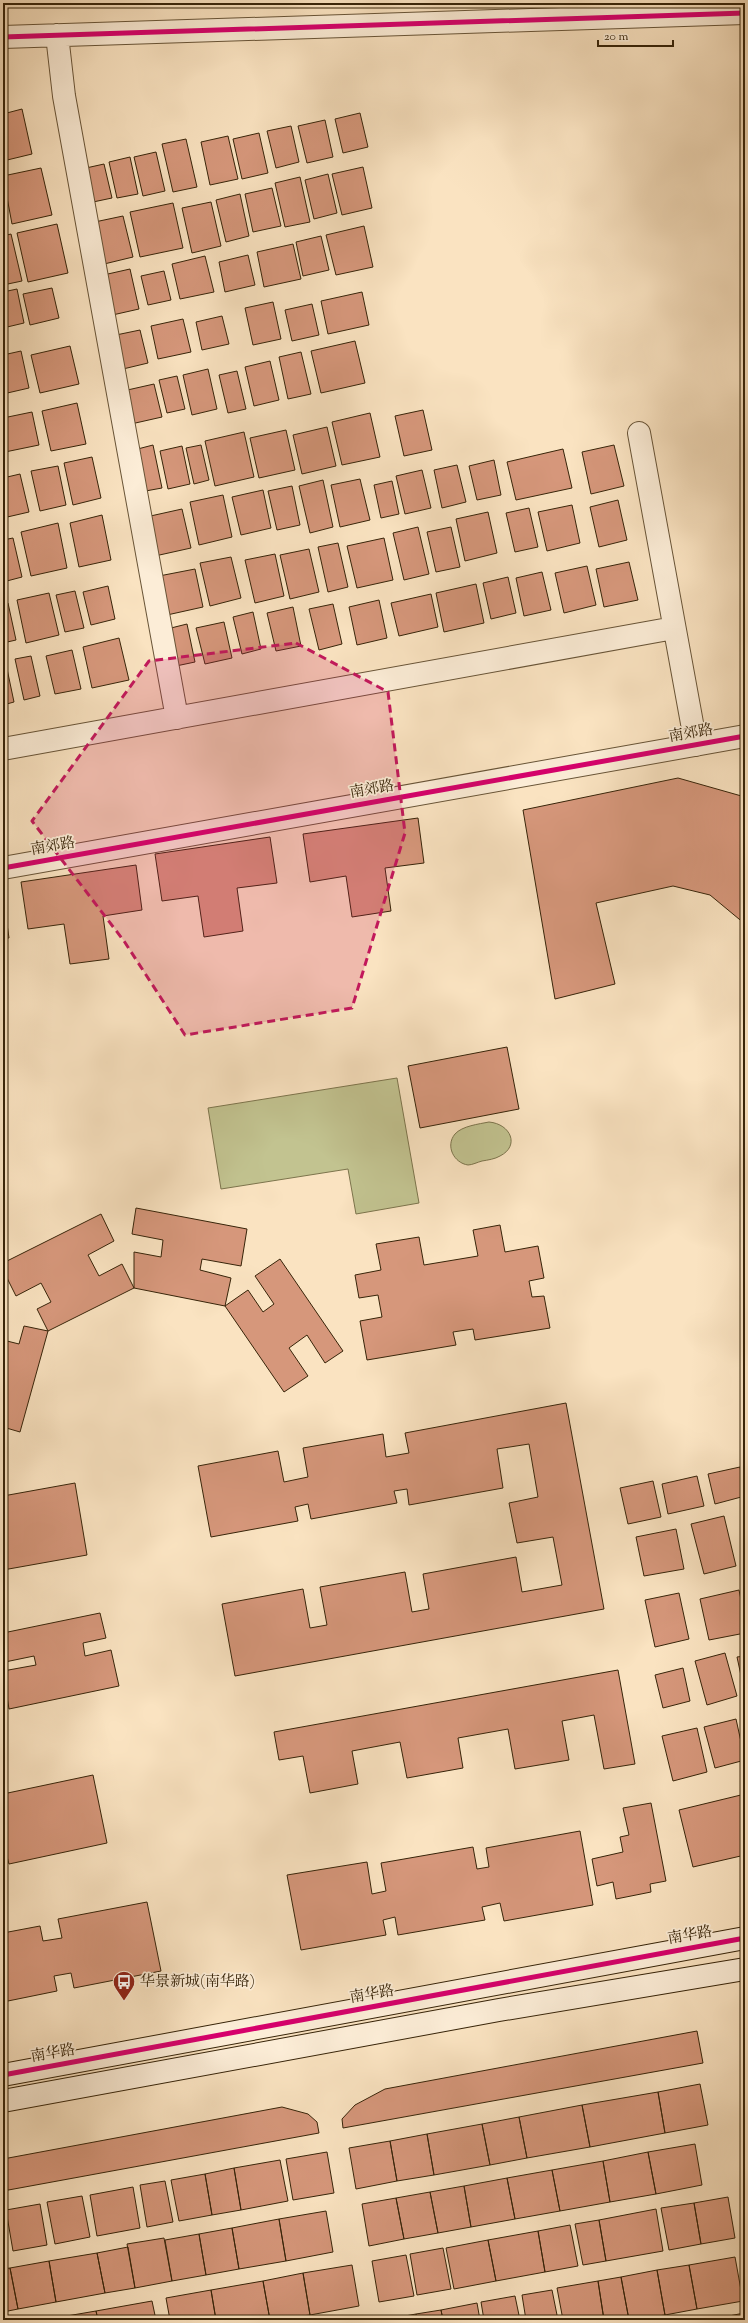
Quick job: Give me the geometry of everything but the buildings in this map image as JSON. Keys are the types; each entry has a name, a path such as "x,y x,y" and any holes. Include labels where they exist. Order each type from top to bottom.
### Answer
{"street":[{"path":"3,37 745,12"},
{"path":"57,36 64,96 177,718"},
{"path":"639,433 696,745"},
{"path":"3,749 674,628"},
{"name":"南郊路","path":"3,868 745,736"},
{"name":"南华路","path":"3,2075 745,1938"},
{"path":"3,2101 499,2010 745,1969"}],"highlighted area":[{"path":"296,643 388,692 405,833 352,1008 185,1035 124,941 32,821 149,661"}],"green space":[{"path":"397,1078 419,1203 356,1214 348,1169 221,1189 208,1108"},
{"path":"489,1122 503,1127 507,1131 511,1141 510,1147 506,1152 496,1158 470,1165 463,1164 452,1153 451,1144 455,1134 466,1127"}],"cycle path":[{"path":"3,37 745,13"},
{"path":"3,868 745,736"},
{"path":"3,2075 745,1938"}],"place":[{"name":"华景新城(南华路)","path":"124,2002"}]}
